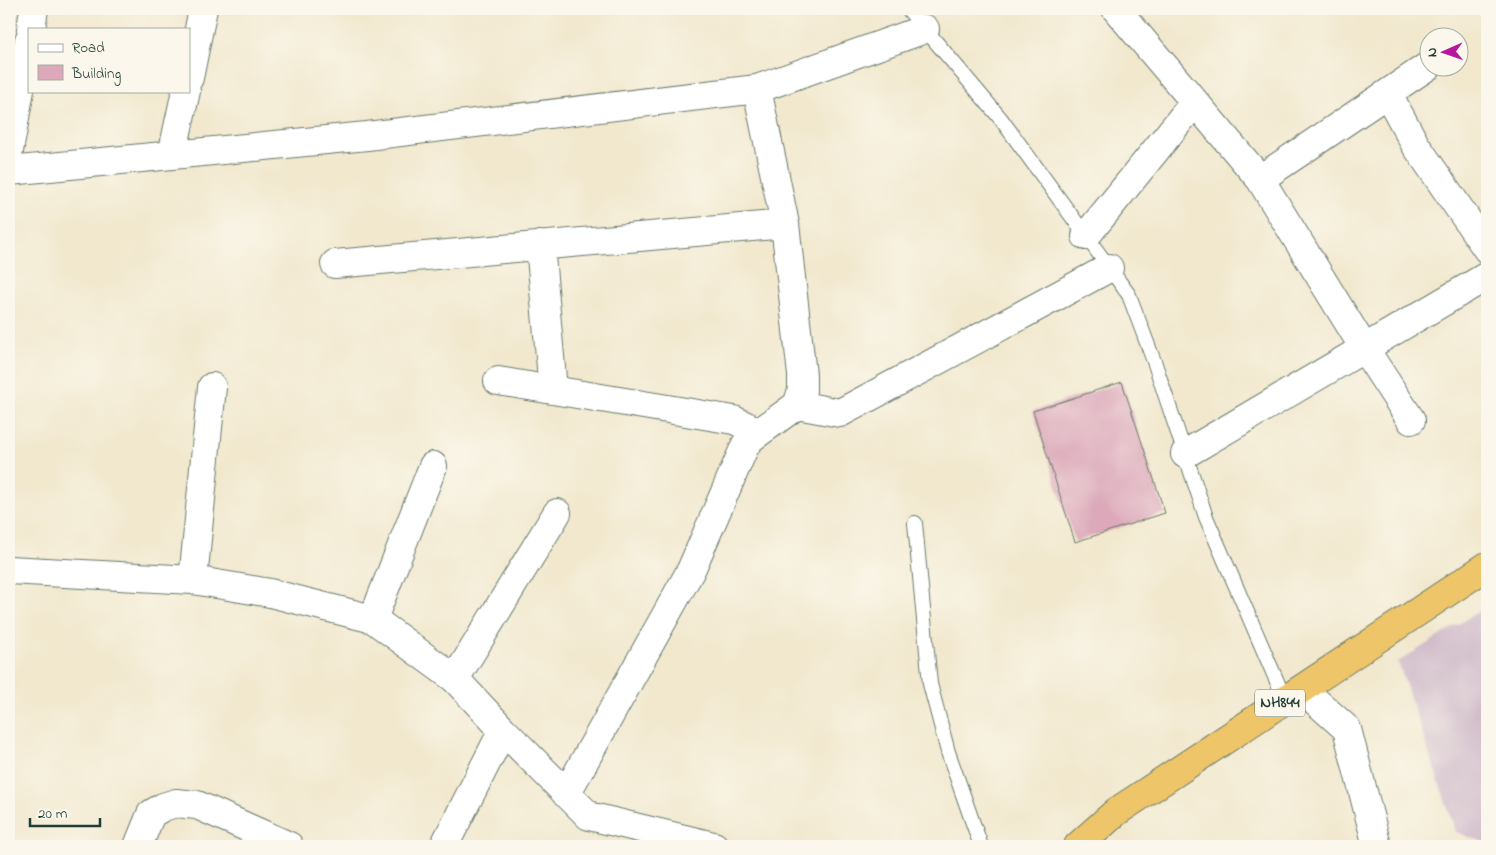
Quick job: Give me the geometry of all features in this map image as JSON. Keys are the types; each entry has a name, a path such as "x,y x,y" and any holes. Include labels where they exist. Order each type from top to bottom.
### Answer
{"highway":[{"name":"NH844","path":"1078,846 1116,812 1487,566"}],"street":[{"path":"31,28 34,9"},
{"path":"190,73 203,9"},
{"path":"1116,9 1260,179 1364,348 1411,420"},
{"path":"9,171 367,136 757,89 916,19"},
{"path":"9,151 28,46"},
{"path":"1260,179 1418,73"},
{"path":"566,794 691,570 745,446 759,432 797,405 802,391 802,375 785,224 757,89"},
{"path":"172,155 186,92"},
{"path":"1388,94 1415,144 1487,249"},
{"path":"1086,236 1194,103"},
{"path":"334,264 785,224"},
{"path":"540,245 553,390"},
{"path":"797,405 840,413 1109,268"},
{"path":"1185,454 1487,276"},
{"path":"498,381 734,420 759,432"},
{"path":"193,580 212,387"},
{"path":"373,619 433,466"},
{"path":"455,678 557,513"},
{"path":"9,570 193,580 270,592 373,619 455,678 503,730 589,816 714,846"},
{"path":"1293,695 1347,729 1377,846"},
{"path":"444,846 503,730"},
{"path":"138,846 151,814 163,807 176,803 196,805 289,846"}],"lane":[{"path":"916,19 1001,119 1128,295 1156,364 1206,517 1293,695"},
{"path":"915,523 930,684 948,752 981,846"}],"shaded area":[{"path":"1487,606 1487,843 1456,832 1398,662"}],"building":[{"path":"1122,382 1165,513 1075,542 1033,411"}]}
